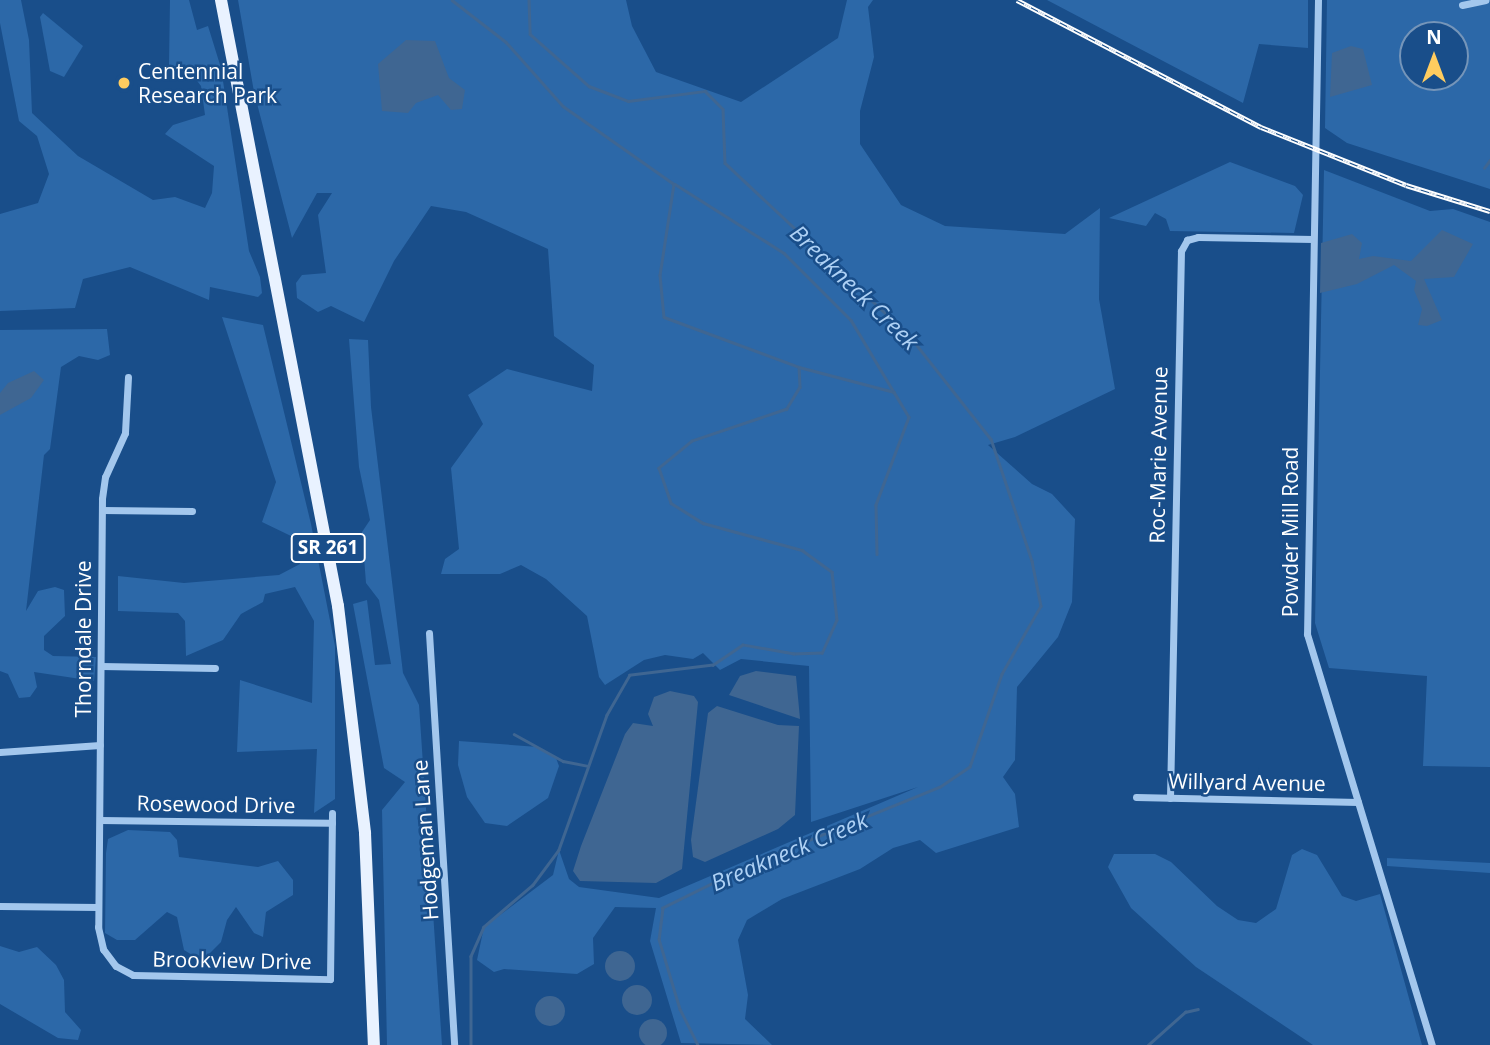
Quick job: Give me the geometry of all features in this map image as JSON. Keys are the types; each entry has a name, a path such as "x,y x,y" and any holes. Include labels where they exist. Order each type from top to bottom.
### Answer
{"main road":[{"name":"SR 261","path":"220,0 340,619 365,833 374,1045"}],"street":[{"name":"Powder Mill Road","path":"1318,0 1306,624 1432,1045"},
{"path":"1462,5 1485,0"},
{"name":"Roc-Marie Avenue","path":"1170,798 1181,251 1187,240 1198,237 1313,239"},
{"name":"Thorndale Drive","path":"98,907 102,510 105,477 125,433 128,377"},
{"path":"102,510 192,511"},
{"name":"Hodgeman Lane","path":"429,633 454,1045"},
{"path":"101,667 215,668"},
{"path":"0,752 100,745"},
{"name":"Willyard Avenue","path":"1136,797 1358,802"},
{"path":"332,813 332,823"},
{"name":"Rosewood Drive","path":"100,820 332,823"},
{"name":"Brookview Drive","path":"98,907 103,949 116,966 132,975 330,979 332,823"},
{"path":"0,906 98,907"}],"shaded area":[{"path":"0,0 21,0 29,40 32,113 78,156 153,200 175,197 205,208 212,193 214,166 165,134 173,125 205,115 201,86 191,73 179,74 169,65 170,0 189,0 197,30 208,26 221,68 249,251 260,277 262,293 258,297 210,287 209,300 130,267 83,279 75,308 0,311 0,214 38,203 49,174 37,136 19,121 0,23"},
{"path":"238,0 626,0 632,26 656,72 741,102 838,38 847,0 873,0 868,7 874,57 860,111 860,144 901,205 945,226 1065,234 1100,208 1099,299 1115,389 1015,437 988,445 1032,484 1052,494 1075,519 1072,602 1058,637 1017,687 1015,760 1003,777 1015,794 1019,827 936,853 920,840 893,848 860,869 782,899 747,920 738,940 748,995 745,1019 772,1045 681,1043 650,941 656,908 615,907 593,938 594,964 577,974 504,969 494,972 477,960 484,927 553,875 559,850 569,879 579,887 659,898 918,787 811,822 809,666 741,659 720,670 703,653 693,659 665,655 644,660 605,685 599,677 587,616 546,579 521,565 500,574 441,574 445,559 459,549 451,468 483,424 468,395 507,369 592,391 594,365 554,336 548,249 466,212 431,206 394,261 364,322 331,306 318,312 297,298 296,283 302,275 326,273 318,215 332,193 317,193 292,238 254,92"},
{"path":"1047,0 1308,0 1308,48 1259,44 1243,103"},
{"path":"1327,0 1490,0 1490,189 1347,143 1325,128"},
{"path":"43,13 83,46 64,77 50,71 40,17"},
{"path":"406,40 435,41 449,78 465,90 462,109 451,110 438,95 416,103 408,113 382,111 378,64"},
{"path":"1351,46 1363,49 1372,85 1330,97 1332,53"},
{"path":"1230,162 1295,186 1303,195 1294,233 1170,231 1166,219 1155,213 1146,226 1109,218"},
{"path":"1324,170 1430,211 1453,209 1490,222 1490,767 1423,766 1427,676 1329,668 1315,623"},
{"path":"1442,230 1473,244 1454,277 1424,279 1442,320 1427,326 1418,325 1422,309 1414,290 1416,281 1394,265 1357,284 1320,293 1321,243 1352,234 1362,243 1359,259 1373,256 1411,261"},
{"path":"222,317 263,325 311,524 335,646 335,799 314,813 317,749 237,752 240,680 312,703 314,621 295,587 265,594 263,602 241,614 223,640 186,656 185,621 178,613 118,611 118,576 184,583 279,575 300,564 291,536 262,522 276,482"},
{"path":"107,329 110,355 98,360 79,356 61,367 50,449 44,455 26,611 38,591 55,587 64,590 65,616 44,636 44,650 53,656 96,657 94,681 34,672 37,687 30,697 19,698 8,674 0,671 0,330"},
{"path":"349,339 368,340 371,407 403,673 419,705 442,1045 387,1045 382,810 405,782 384,768 353,604 367,600 375,665 391,664 379,600 366,583 362,532 370,520 359,467"},
{"path":"34,371 44,380 31,398 0,415 0,393 8,383"},
{"path":"756,671 796,676 800,719 729,695 740,676"},
{"path":"670,691 694,696 698,702 682,869 656,883 580,881 573,871 625,734 633,723 653,726 648,714 654,697"},
{"path":"717,706 778,725 799,726 795,815 778,829 705,862 693,857 691,840 708,713"},
{"path":"459,741 538,747 556,758 559,766 548,798 507,826 485,823 467,797 458,765"},
{"path":"128,830 170,832 177,840 179,857 258,867 278,861 293,880 293,895 266,912 263,937 254,933 236,907 227,920 221,942 202,961 184,950 177,917 167,912 135,940 117,940 105,933 106,853 108,839"},
{"path":"1302,849 1317,855 1342,896 1356,901 1380,894 1422,1045 1313,1045 1196,967 1131,908 1108,867 1114,854 1155,854 1171,862 1217,906 1238,920 1256,923 1276,909 1292,855"},
{"path":"1387,858 1490,863 1490,873 1387,866"},
{"path":"0,946 19,952 37,947 56,965 64,980 65,1012 81,1030 78,1040 58,1038 0,1004"},
{"path":"620,951 630,956 635,966 630,976 620,981 610,976 605,966 610,956"},
{"path":"637,985 647,990 652,1000 647,1010 637,1015 627,1010 622,1000 627,990"},
{"path":"550,996 560,1001 565,1011 560,1021 550,1026 540,1021 535,1011 540,1001"},
{"path":"653,1019 663,1023 667,1033 663,1043 653,1047 643,1043 639,1033 643,1023"}],"waterway":[{"path":"452,0 506,42 563,106 674,184 660,275 664,317 799,367 800,387 787,409 692,441 659,468 671,503 703,523 802,550 832,572 837,620 822,653 794,654 743,645 713,665 630,675 607,715 559,850 533,885 484,927 471,956 471,1045"},
{"name":"Breakneck Creek","path":"529,0 530,34 589,86 628,101 705,91 723,109 725,163 908,334 991,439 1032,561 1041,606 1002,674 970,767 940,787 754,863 663,908 659,939 680,1009 698,1045"},
{"path":"1484,168 1490,160"},
{"path":"675,184 784,253 851,320 894,392"},
{"path":"799,367 894,392 909,417 876,505 877,554"},
{"path":"514,734 563,761 588,766"},
{"path":"1148,1045 1185,1012 1198,1009"}],"railway":[{"path":"1017,0 1261,127 1406,185 1490,211"}],"place":[{"name":"Centennial Research Park","path":"124,83"}]}
